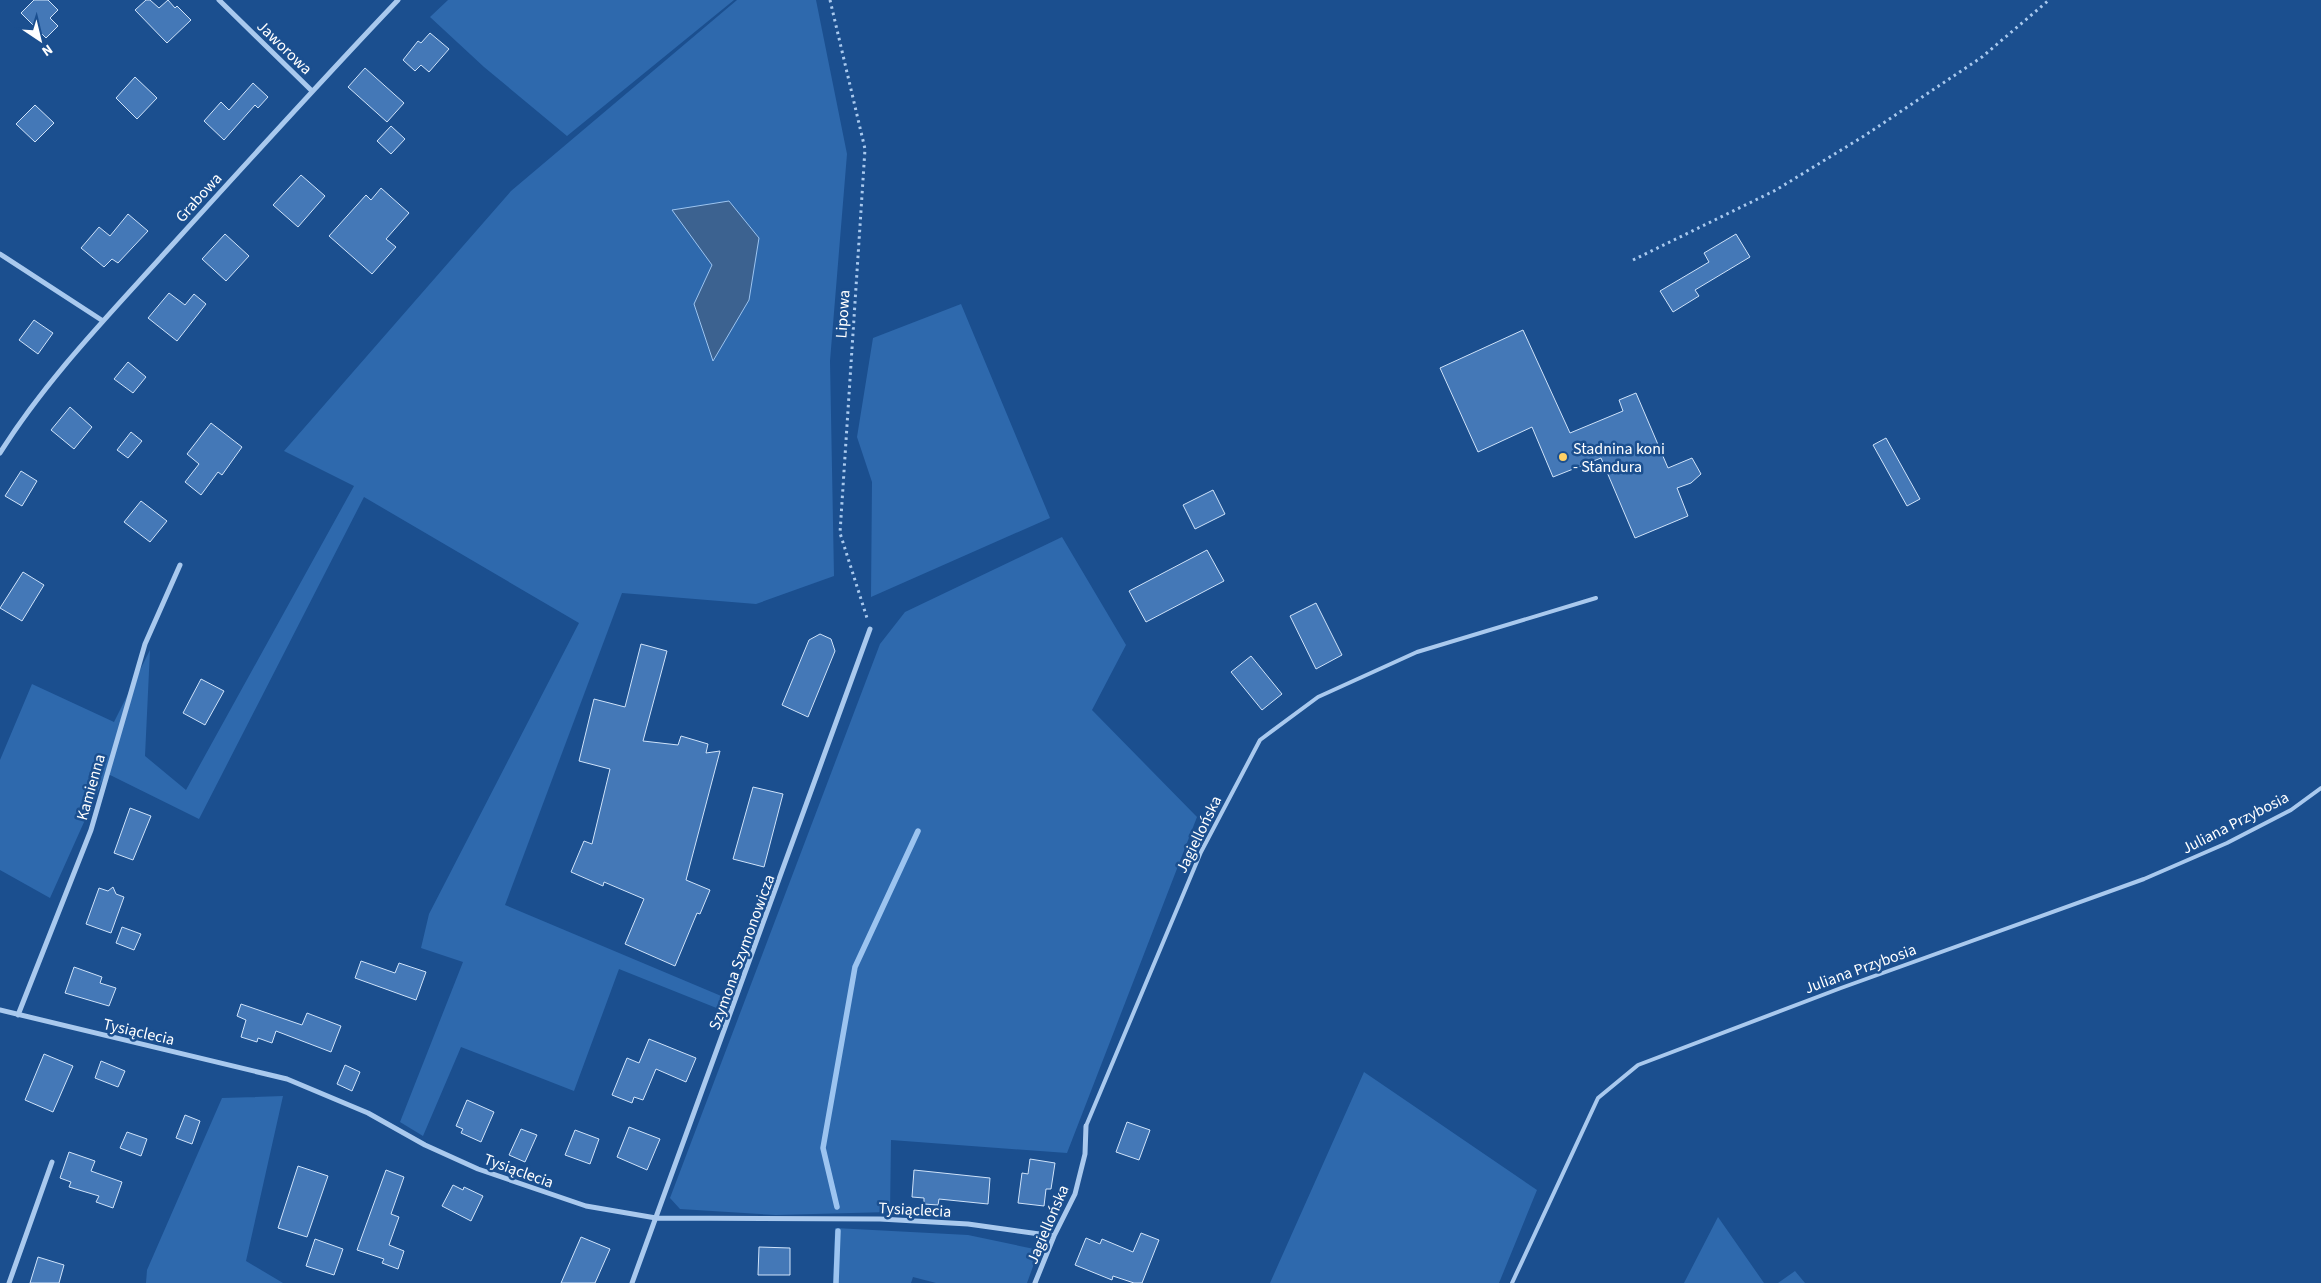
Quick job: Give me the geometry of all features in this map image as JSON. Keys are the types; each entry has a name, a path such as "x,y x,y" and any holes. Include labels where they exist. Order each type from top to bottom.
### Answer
{"street":[{"name":"Jaworowa","path":"220,0 312,91"},
{"name":"Grabowa","path":"0,453 22,418 103,321 312,91 398,0"},
{"path":"0,254 103,321"},
{"name":"Kamienna","path":"18,1015 90,830 144,644 180,565"},
{"name":"Szymona Szymonowicza","path":"632,1283 870,628"},
{"name":"Tysiąclecia","path":"0,1010 287,1079 368,1113 425,1145 478,1169 586,1206 656,1218 880,1220 968,1224 1054,1236"},
{"name":"Jagiellońska","path":"1035,1283 1054,1236 1075,1194 1085,1154 1086,1126"},
{"path":"9,1283 52,1162"}],"lane":[{"name":"Jagiellońska","path":"1086,1126 1201,852 1260,740 1318,697 1417,652 1596,598"},
{"name":"Juliana Przybosia","path":"1512,1283 1598,1098 1638,1065 1840,988 2144,879 2243,835 2291,810 2321,788"}],"path":[{"name":"Lipowa","path":"830,0 865,149 840,533 870,628"},
{"path":"1633,260 1776,190 1864,136 1982,57 2050,0"}],"shaded area":[{"path":"448,0 734,0 567,136 484,67 430,17"},
{"path":"737,0 816,0 847,154 830,361 834,576 756,604 622,593 505,905 726,998 719,1009 619,969 574,1091 461,1047 423,1136 400,1122 463,962 421,948 429,914 579,623 364,497 199,819 106,773 50,898 0,870 0,760 32,684 114,722 150,650 145,756 186,790 354,486 284,451 511,191"},
{"path":"729,201 759,238 749,300 713,361 694,304 712,265 672,210"},
{"path":"961,304 1050,518 871,597 872,482 857,437 873,338"},
{"path":"1062,537 1126,645 1092,710 1197,817 1067,1153 891,1140 890,1212 776,1215 680,1209 670,1198 880,644 905,612"},
{"path":"1364,1072 1537,1190 1499,1283 1270,1283"},
{"path":"283,1096 246,1261 283,1283 146,1283 147,1270 222,1098"},
{"path":"1718,1217 1764,1283 1684,1283"},
{"path":"835,1228 968,1235 1039,1250 1027,1283 936,1283 913,1277 911,1283 833,1283"},
{"path":"1795,1271 1805,1283 1778,1283"}],"building":[{"path":"34,0 48,0 58,10 50,18 58,26 46,38 21,13"},
{"path":"146,0 150,0 159,8 168,0 191,20 167,43 135,10"},
{"path":"430,33 449,49 429,72 421,65 415,71 403,60 418,41 421,43"},
{"path":"365,68 404,103 387,122 348,87"},
{"path":"135,77 157,98 137,119 116,98"},
{"path":"253,83 268,97 258,108 255,105 224,140 204,121 221,102 229,110"},
{"path":"35,105 54,123 35,142 16,124"},
{"path":"391,126 405,139 391,154 377,141"},
{"path":"301,175 325,196 298,227 273,205"},
{"path":"381,188 409,213 386,239 396,247 372,274 329,236 366,195 371,200"},
{"path":"128,214 148,231 118,263 112,259 104,267 81,248 99,227 110,236"},
{"path":"225,234 249,256 226,281 202,259"},
{"path":"1736,234 1750,257 1695,290 1699,296 1673,312 1660,291 1709,262 1704,253"},
{"path":"169,293 185,305 194,294 206,304 177,341 148,318"},
{"path":"34,320 53,333 38,354 19,340"},
{"path":"1523,330 1570,433 1623,411 1619,400 1636,393 1668,468 1692,458 1701,474 1691,483 1677,488 1688,516 1635,538 1601,458 1553,477 1532,427 1478,452 1440,368"},
{"path":"128,362 146,377 133,393 114,379"},
{"path":"70,407 92,427 74,449 51,430"},
{"path":"211,423 242,447 222,475 218,472 201,495 185,482 199,464 187,454"},
{"path":"131,432 142,441 128,458 117,450"},
{"path":"1886,438 1920,499 1907,506 1873,445"},
{"path":"21,471 37,481 22,506 5,496"},
{"path":"1213,490 1225,514 1195,529 1183,505"},
{"path":"141,501 167,521 150,542 124,522"},
{"path":"1207,550 1224,581 1146,622 1129,591"},
{"path":"23,572 44,585 22,621 0,608"},
{"path":"1316,603 1342,655 1316,669 1290,616"},
{"path":"820,634 831,639 835,651 808,717 782,705 809,640"},
{"path":"641,644 667,651 643,741 678,745 681,736 708,744 706,753 720,751 686,880 710,890 700,914 697,913 675,966 625,944 644,899 604,882 603,886 571,872 584,841 592,844 610,769 579,761 594,699 625,707"},
{"path":"1251,656 1282,694 1262,710 1231,672"},
{"path":"201,679 224,691 205,725 183,713"},
{"path":"753,787 783,794 764,867 733,859"},
{"path":"130,808 151,816 133,860 114,853"},
{"path":"113,887 116,894 124,897 111,933 86,924 99,888 108,891"},
{"path":"122,927 141,934 134,950 116,943"},
{"path":"361,961 395,973 399,963 426,972 416,1000 355,978"},
{"path":"74,967 102,977 100,983 116,988 109,1006 65,993"},
{"path":"241,1004 302,1025 307,1013 341,1026 331,1052 276,1031 272,1043 258,1038 257,1042 241,1037 246,1020 237,1016"},
{"path":"649,1039 696,1058 686,1082 656,1069 643,1100 634,1097 632,1103 612,1095 627,1058 639,1063"},
{"path":"44,1054 73,1066 53,1112 25,1100"},
{"path":"101,1061 125,1071 118,1087 95,1078"},
{"path":"345,1065 360,1072 352,1091 337,1084"},
{"path":"467,1100 494,1112 481,1142 461,1133 463,1129 456,1126"},
{"path":"185,1115 200,1121 192,1144 176,1138"},
{"path":"1127,1122 1150,1130 1139,1160 1116,1152"},
{"path":"629,1127 660,1139 647,1170 617,1157"},
{"path":"521,1129 537,1135 525,1162 509,1155"},
{"path":"575,1130 599,1139 590,1164 565,1155"},
{"path":"127,1132 147,1139 141,1156 120,1148"},
{"path":"69,1152 95,1161 91,1171 122,1182 113,1208 96,1202 99,1196 69,1187 71,1182 60,1178"},
{"path":"1030,1159 1055,1163 1051,1189 1046,1189 1044,1206 1018,1203 1022,1173 1028,1174"},
{"path":"298,1166 328,1176 307,1237 278,1228"},
{"path":"386,1170 404,1177 391,1214 399,1217 389,1245 404,1251 398,1269 382,1263 384,1259 357,1250"},
{"path":"914,1170 990,1178 988,1204 939,1199 938,1205 924,1204 924,1198 912,1197"},
{"path":"453,1185 463,1190 464,1187 483,1196 471,1221 442,1206"},
{"path":"1141,1233 1159,1240 1142,1283 1134,1283 1113,1276 1112,1280 1075,1265 1086,1238 1100,1244 1102,1239 1133,1252"},
{"path":"581,1237 610,1249 595,1283 561,1283"},
{"path":"315,1239 343,1249 334,1275 306,1266"},
{"path":"759,1247 790,1248 790,1275 758,1275"},
{"path":"38,1257 64,1265 59,1283 30,1283"}],"waterway":[{"path":"837,1207 823,1148 855,967 918,831"},
{"path":"836,1283 838,1231"}],"place":[{"name":"Stadnina koni - Standura","path":"1563,457"}]}
